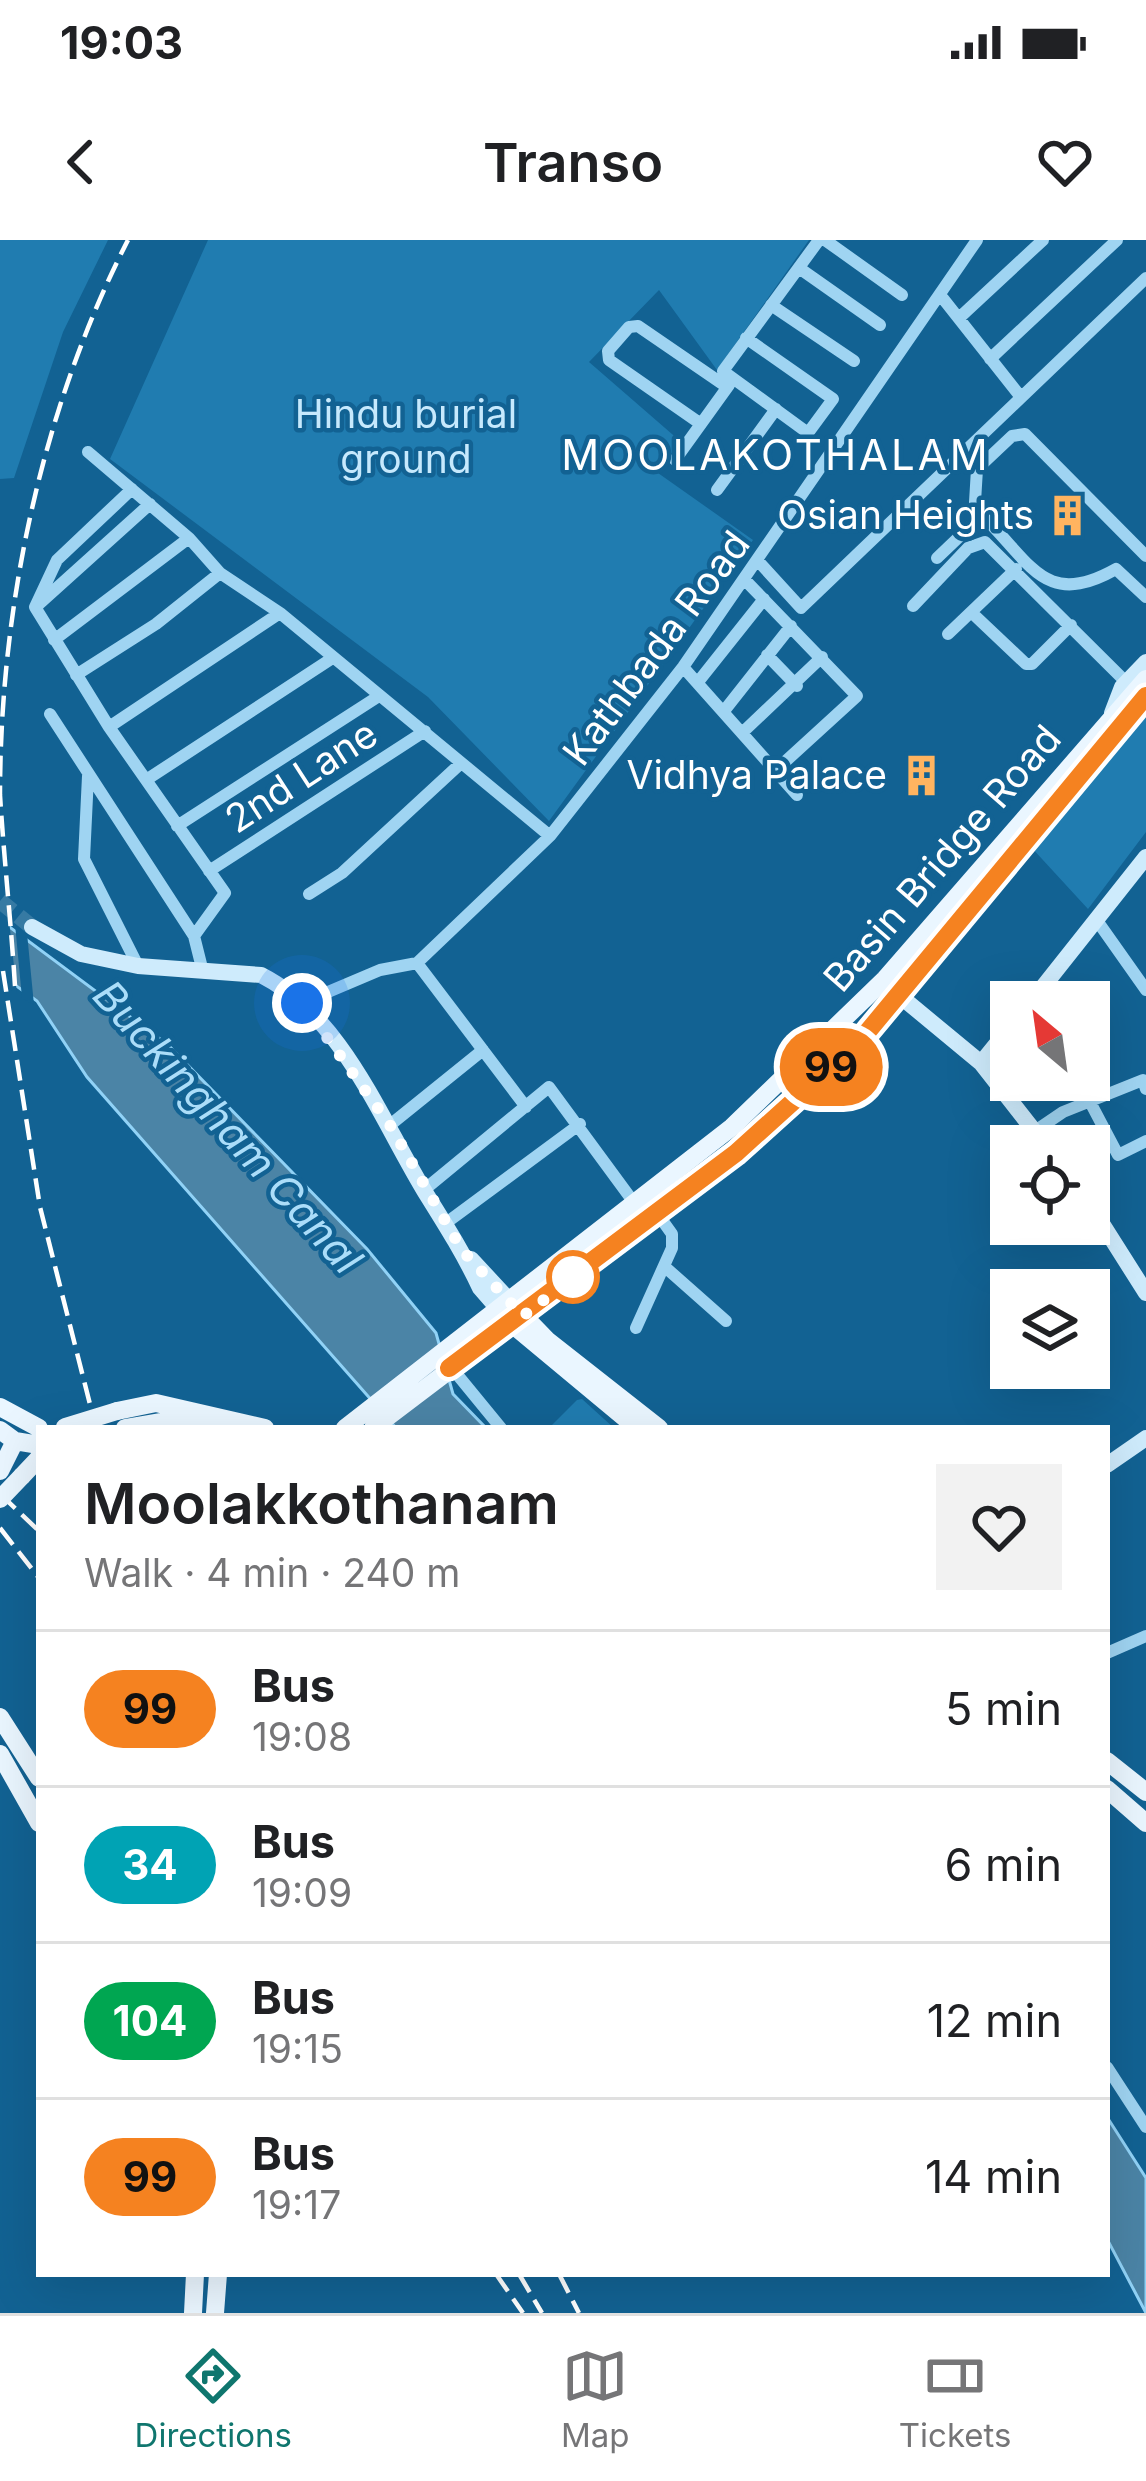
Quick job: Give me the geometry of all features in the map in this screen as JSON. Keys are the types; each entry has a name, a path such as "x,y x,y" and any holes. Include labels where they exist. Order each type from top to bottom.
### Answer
{"main road":[{"path":"1136,680 1146,662"},
{"name":"Basin Bridge Road","path":"511,1314 635,1204 721,1136 885,979 1136,680"},
{"name":"Basin Bridge Road","path":"511,1314 736,1153 859,1042 1064,789 1146,696"},
{"path":"1049,981 1146,856"},
{"path":"32,927 81,954 138,966 261,975 302,1003 390,1125 480,1288 634,1425"},
{"path":"900,996 981,1064 1030,1125"},
{"path":"981,1064 990,1053"},
{"path":"721,1136 736,1153"},
{"path":"1110,1228 1138,1262 1146,1293"},
{"path":"351,1425 511,1314"},
{"path":"511,1314 655,1425"},
{"path":"376,1425 448,1361"},
{"path":"121,1420 156,1403 253,1425"},
{"path":"0,1407 36,1426"},
{"path":"80,1425 121,1420 194,1425"},
{"path":"0,1499 9,1471 8,1436"},
{"path":"1110,1463 1146,1438"},
{"path":"0,1717 36,1773"},
{"path":"0,1754 36,1818"},
{"path":"1110,1764 1146,1792"},
{"path":"1110,1793 1146,1823"},
{"path":"193,2313 195,2277"},
{"path":"215,2313 218,2277"}],"street":[{"name":"Kathbada Road","path":"302,1003 380,970 417,963 550,836 759,562 977,240"},
{"path":"959,318 1043,240"},
{"path":"990,359 1117,240"},
{"path":"675,460 728,379 746,338 799,268 826,241 902,295"},
{"path":"799,268 880,325"},
{"path":"759,562 801,608 1146,278"},
{"path":"941,296 1020,396"},
{"path":"771,305 854,361"},
{"path":"701,424 610,360 608,351 629,327 638,326 808,433 833,399 746,338"},
{"path":"717,490 776,409"},
{"path":"1025,434 1142,552 1076,589 1055,587 982,515 975,502 976,469 1012,436 1025,434"},
{"path":"88,452 190,538 220,573 280,613 550,836"},
{"path":"35,607 57,560 131,489"},
{"path":"35,607 150,504"},
{"path":"937,558 982,515"},
{"path":"54,640 190,538"},
{"path":"913,606 968,548 985,542 1136,680"},
{"path":"948,634 1016,569"},
{"path":"1116,569 1146,598"},
{"path":"76,675 156,624 220,573"},
{"path":"746,580 857,696 776,770"},
{"path":"698,682 764,599"},
{"path":"35,607 109,727 225,893 194,936"},
{"path":"971,612 1026,664 1032,664 1071,625"},
{"path":"109,727 280,613"},
{"path":"724,711 790,626"},
{"path":"767,656 797,686"},
{"path":"743,732 797,686 822,657"},
{"path":"146,780 331,659"},
{"path":"683,667 796,795"},
{"path":"177,826 379,696"},
{"path":"50,714 194,936 202,968"},
{"name":"2nd Lane","path":"209,871 425,731"},
{"path":"309,894 342,873 460,764"},
{"path":"88,775 84,859 138,966"},
{"path":"1098,922 1146,990"},
{"path":"417,963 526,1107"},
{"path":"390,1125 483,1051"},
{"path":"1110,1092 1143,1080 1146,1089"},
{"path":"424,1190 549,1088 635,1204"},
{"path":"1058,1125 1088,1101"},
{"path":"1090,1101 1118,1155 1146,1141"},
{"path":"446,1223 580,1124"},
{"path":"636,1328 664,1267 672,1234 657,1213"},
{"path":"664,1267 726,1321"},
{"path":"448,1361 499,1425"},
{"path":"1110,1652 1146,1636"},
{"path":"1110,2072 1146,2127"}],"green space":[{"path":"0,240 108,240 63,332 14,478 0,479"},
{"name":"Hindu burial ground","path":"208,240 809,240 717,370 659,290 589,362 680,441 658,473 753,540 549,821 428,697 110,459"},
{"path":"1146,709 1146,832 1088,909 1031,847"},
{"path":"582,1399 611,1425 552,1425"}],"water":[{"name":"Buckingham Canal","path":"0,920 168,1045 367,1249 436,1333 453,1394 483,1425 393,1425 87,1077 37,1001 0,974"},
{"path":"1110,2122 1146,2178 1146,2313 1110,2245"}],"pier":[{"path":"0,914 9,920 17,994 0,981"},
{"path":"15,924 27,933 34,1005 22,998"}],"tunnel":[{"path":"0,901 32,927"}],"railway":[{"path":"15,986 0,795 8,652 18,581 32,510 72,371 128,240"},
{"path":"3,971 40,1207 95,1425"},
{"path":"0,1494 36,1528"},
{"path":"0,1528 36,1574"},
{"path":"498,2277 523,2313"},
{"path":"521,2277 542,2313"},
{"path":"561,2277 579,2313"}],"bus line":[{"name":"99","path":"449,1368 512,1326 736,1153 859,1042 1064,789 1146,696"}],"place":[{"name":"Osian Heights","path":"1068,515"},
{"name":"Vidhya Palace","path":"921,775"}],"district":[{"name":"MOOLAKOTHALAM","path":"776,455"}],"route":[{"path":"302,1003 390,1125 462,1250 523,1316 590,1264 573,1277"}]}
